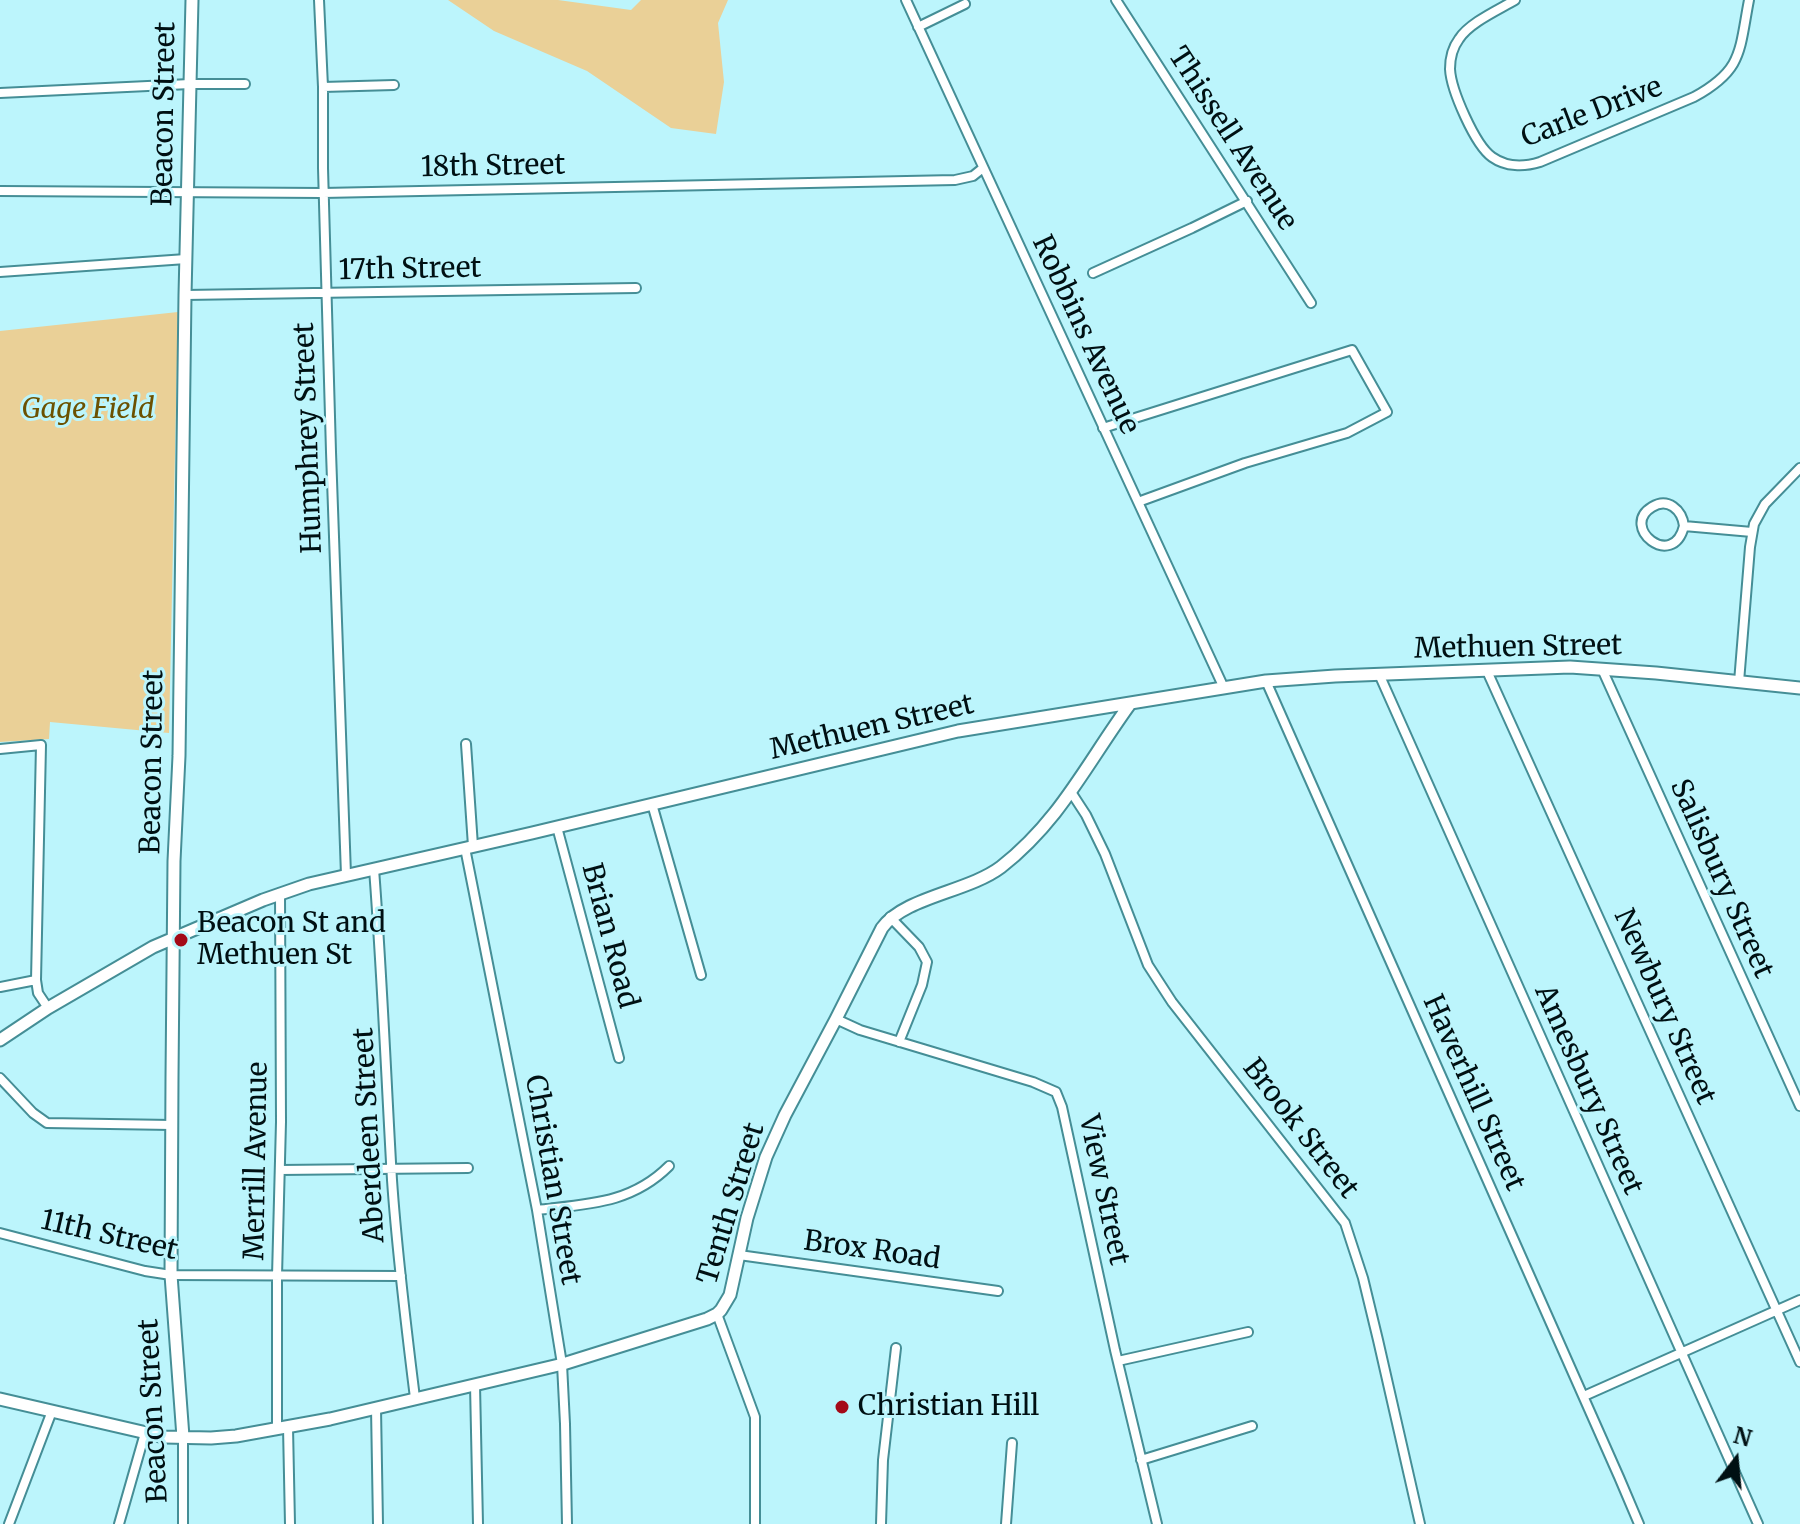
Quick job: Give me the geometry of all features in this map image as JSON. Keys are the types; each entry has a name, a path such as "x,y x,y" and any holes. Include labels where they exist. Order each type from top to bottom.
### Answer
{"street":[{"name":"Beacon Street","path":"183,1524 183,1437 171,1275 174,861 179,756 192,0"},
{"name":"Humphrey Street","path":"319,0 331,467 346,875"},
{"name":"Robbins Avenue","path":"906,0 1224,688"},
{"name":"Thissell Avenue","path":"1116,0 1311,303"},
{"name":"Carle Drive","path":"1515,0 1467,30 1458,40 1450,68 1453,84 1476,140 1485,152 1495,160 1525,166 1714,86 1735,63 1749,0"},
{"path":"918,27 965,4"},
{"path":"0,93 245,84"},
{"path":"323,87 394,85"},
{"name":"18th Street","path":"0,191 323,193 955,180 973,176 983,168"},
{"path":"1093,273 1247,201"},
{"path":"0,272 186,259"},
{"name":"17th Street","path":"185,295 636,288"},
{"path":"1103,428 1352,350 1387,412 1347,433 1245,463 1138,502"},
{"path":"1739,682 1752,532 1765,504 1800,468"},
{"path":"1666,504 1681,513 1684,526 1675,542 1662,545 1646,537 1642,524 1650,508 1666,504"},
{"path":"1684,526 1752,532"},
{"name":"Methuen Street","path":"0,1040 48,1008 153,947 280,893 958,731 1266,681 1379,674 1570,667 1800,688"},
{"name":"Salisbury Street","path":"1602,669 1800,1106"},
{"name":"Newbury Street","path":"1487,671 1800,1362"},
{"name":"Amesbury Street","path":"1379,674 1758,1524"},
{"name":"Haverhill Street","path":"1266,681 1639,1524"},
{"path":"899,1042 922,985 926,959 919,947 890,917 992,872 1030,842 1056,813 1130,704"},
{"name":"Christian Street","path":"466,744 469,847 537,1210 562,1364 567,1524"},
{"path":"0,749 41,745 36,980 38,993 48,1008"},
{"name":"Brook Street","path":"1071,792 1105,854 1139,944 1155,976 1345,1223 1360,1267 1420,1524"},
{"path":"652,804 701,975"},
{"name":"Brian Road","path":"557,827 619,1058"},
{"name":"Aberdeen Street","path":"374,869 392,1169 415,1398"},
{"name":"Merrill Avenue","path":"280,893 277,1276 282,1428 290,1524"},
{"name":"Tenth Street","path":"0,1399 145,1433 183,1437 236,1436 330,1419 562,1364 717,1314 730,1295 766,1157 875,940 890,917"},
{"path":"0,987 36,980"},
{"name":"View Street","path":"836,1019 860,1030 1033,1082 1056,1092 1069,1130 1089,1235 1157,1524"},
{"path":"0,1078 33,1113 47,1123 172,1125"},
{"path":"537,1210 588,1204 624,1195 646,1186 669,1166"},
{"path":"280,1170 468,1168"},
{"name":"11th Street","path":"0,1233 171,1275 401,1276"},
{"name":"Brox Road","path":"739,1255 998,1291"},
{"path":"1584,1396 1800,1300"},
{"path":"717,1314 755,1417 755,1524"},
{"path":"1118,1361 1248,1332"},
{"path":"881,1524 883,1460 896,1348"},
{"path":"475,1385 478,1524"},
{"path":"376,1408 378,1524"},
{"path":"9,1524 52,1411"},
{"path":"1141,1460 1252,1426"},
{"path":"119,1524 145,1433"},
{"path":"1006,1524 1012,1443"}],"green space":[{"path":"448,0 558,0 631,10 641,0 728,0 718,23 724,82 716,134 671,128 587,71 494,31"},
{"name":"Gage Field","path":"178,312 169,733 50,722 49,739 0,742 0,331"}],"place":[{"name":"Beacon St and Methuen St","path":"181,940"},
{"name":"Christian Hill","path":"842,1407"}]}
